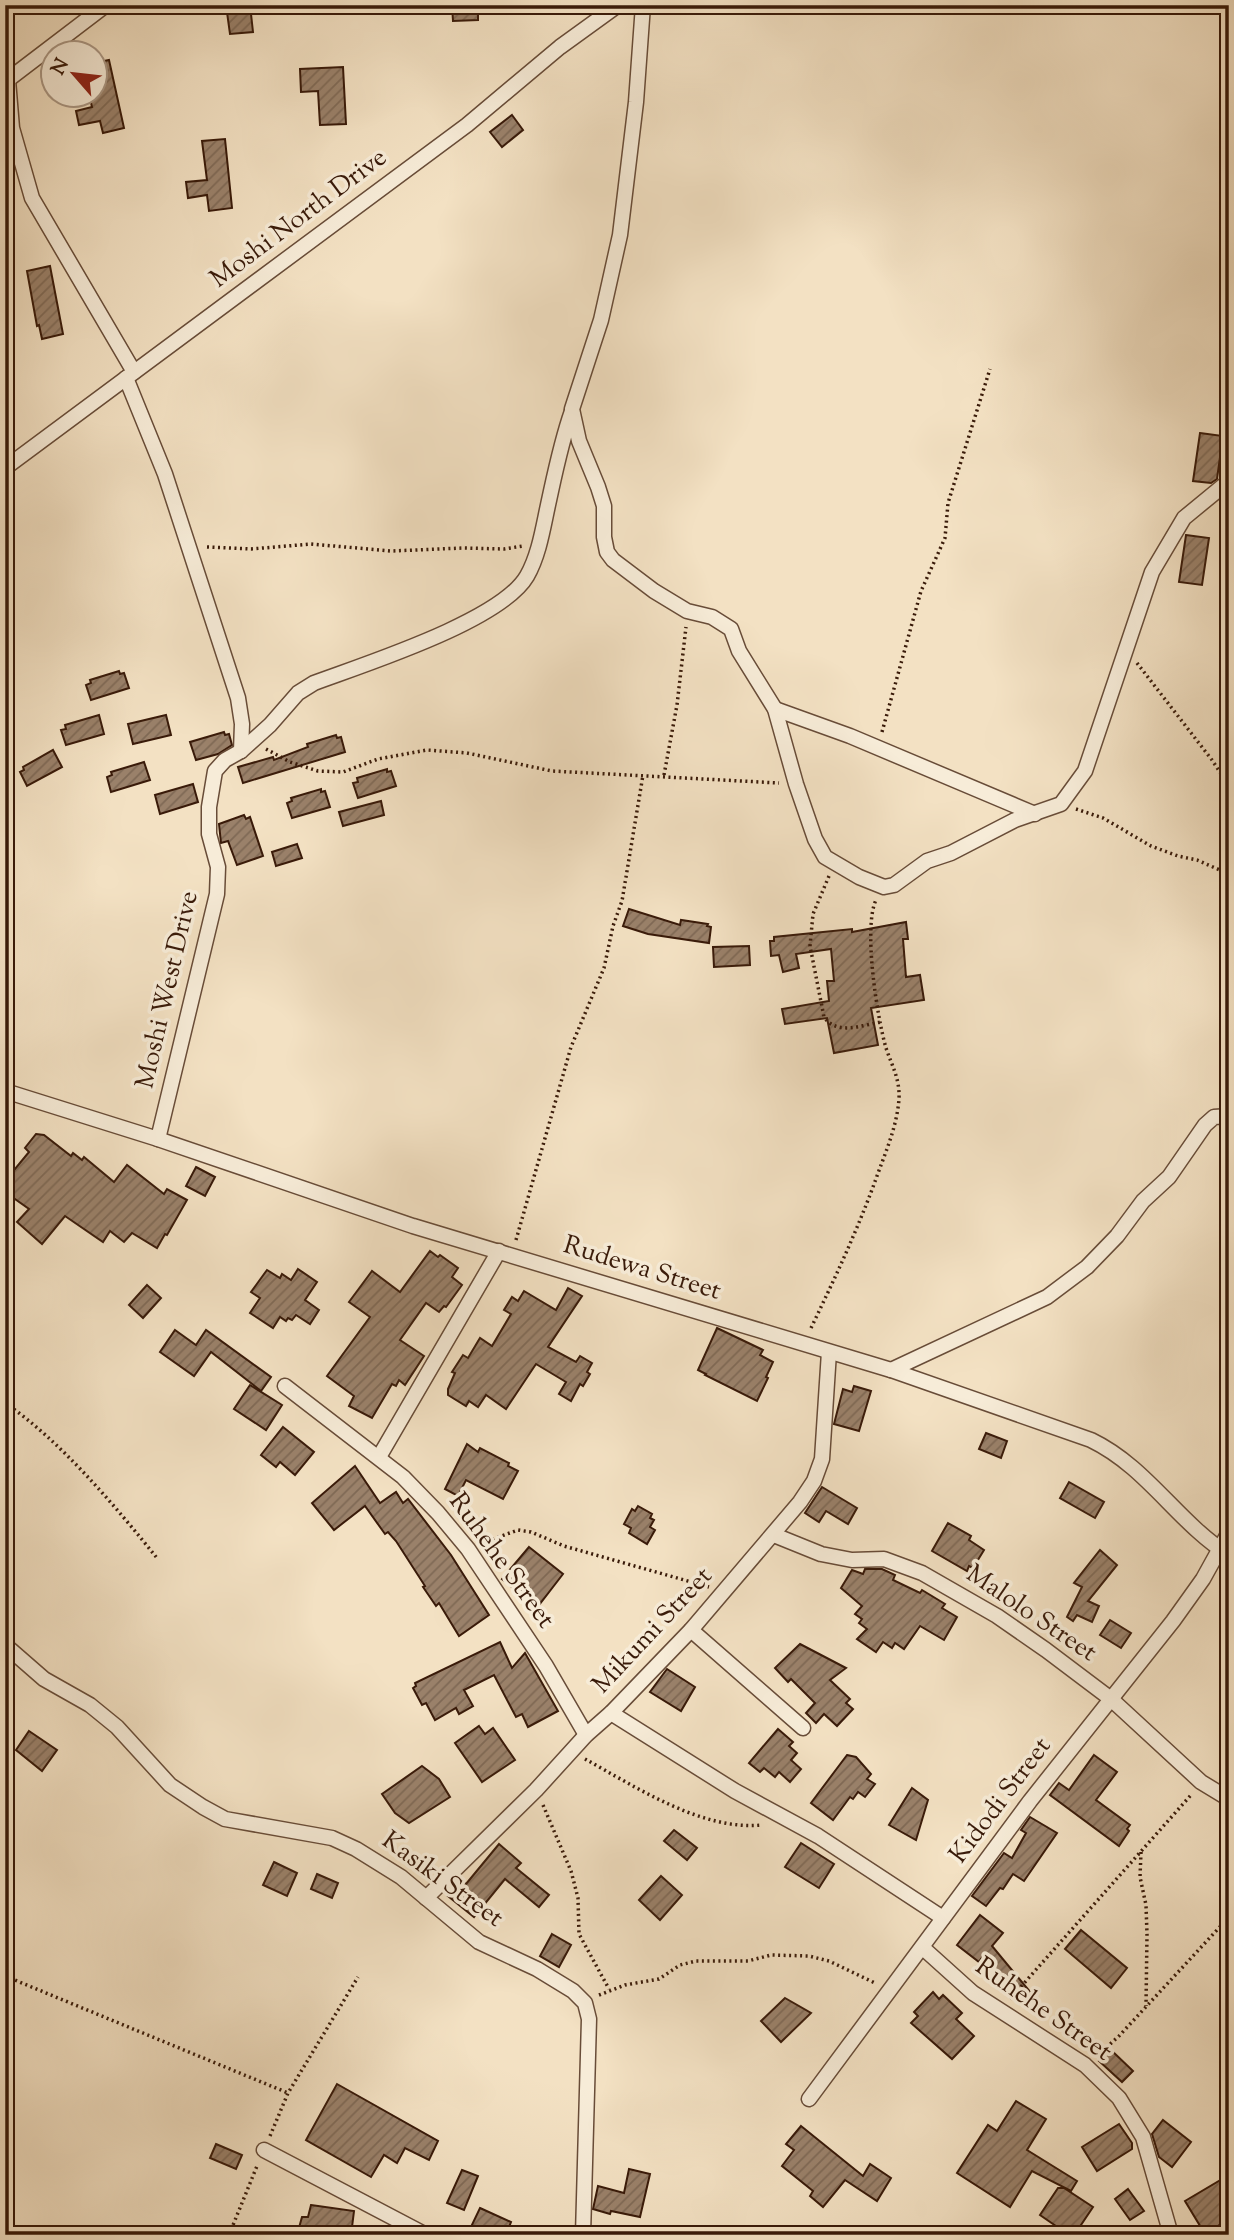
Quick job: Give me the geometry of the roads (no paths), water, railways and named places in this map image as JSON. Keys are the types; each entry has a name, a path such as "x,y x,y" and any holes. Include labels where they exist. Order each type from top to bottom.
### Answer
{"street":[{"path":"106,5 7,81 12,128 32,198 130,375 238,698 242,724 241,751"},
{"name":"Moshi North Drive","path":"5,468 467,125 560,47 618,5"},
{"name":"Moshi West Drive","path":"158,1139 217,894 218,867 209,834 215,771 270,725 298,693 314,683 454,629 500,604 516,591 527,576 540,543 562,439 601,320 620,235 636,102 643,5"},
{"path":"572,409 579,441 604,506 607,552 626,572 687,611 712,617 731,629 739,651 775,709 796,784 815,839 825,857 859,877 884,887 894,885 927,861 951,853 1016,820 1061,804 1085,771 1152,572 1184,518 1229,481"},
{"path":"775,709 878,747 1035,814"},
{"name":"Rudewa Street","path":"5,1091 158,1139 413,1226 804,1343 1001,1407 1111,1450 1133,1465 1191,1526 1225,1553"},
{"path":"891,1370 1047,1297 1077,1274 1117,1236 1143,1201 1169,1177 1205,1125 1214,1117 1229,1116"},
{"path":"379,1457 505,1253"},
{"name":"Mikumi Street","path":"426,1898 536,1790 586,1735 611,1713 691,1630 774,1535 814,1481 822,1459 829,1352"},
{"name":"Ruhehe Street","path":"285,1386 403,1476 439,1513 468,1549 546,1666 586,1735"},
{"name":"Kidodi Street","path":"809,2099 1030,1801 1225,1553 1229,1532"},
{"name":"Malolo Street","path":"774,1535 821,1554 852,1560 884,1559 922,1573 997,1616 1111,1699 1201,1782 1229,1799"},
{"path":"691,1630 803,1728"},
{"name":"Kasiki Street","path":"5,1645 44,1679 90,1705 117,1727 170,1785 203,1807 225,1819 332,1838 356,1849 401,1877 479,1942 537,1969 573,1991 585,2003 589,2019 583,2235"},
{"path":"611,1713 735,1791 867,1867 943,1918"},
{"name":"Ruhehe Street","path":"923,1948 973,1993 1086,2065 1119,2098 1143,2137 1171,2235"},
{"path":"264,2150 426,2235"}]}
